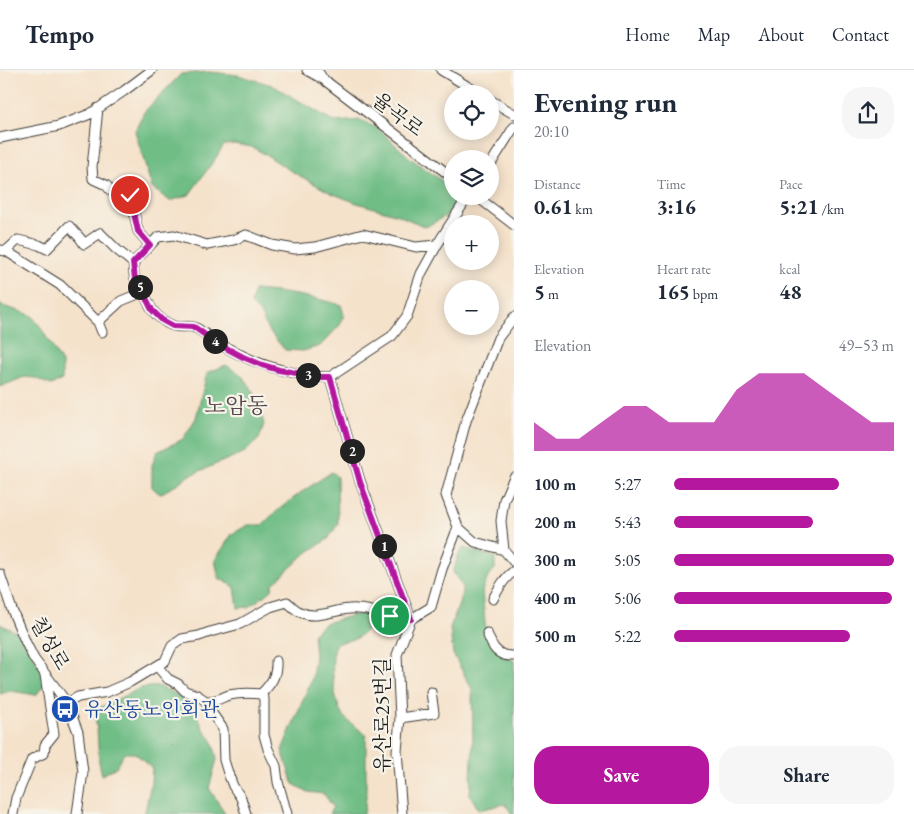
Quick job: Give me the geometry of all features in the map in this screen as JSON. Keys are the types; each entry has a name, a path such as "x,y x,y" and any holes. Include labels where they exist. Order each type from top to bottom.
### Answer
{"street":[{"path":"0,138 59,126 90,114 152,70"},
{"path":"307,70 323,79"},
{"path":"317,70 323,79"},
{"path":"441,70 465,85"},
{"name":"율곡로","path":"323,79 444,171"},
{"path":"499,105 514,114"},
{"path":"98,108 92,167 93,179 112,190 130,195 138,231 150,245"},
{"path":"499,151 514,128"},
{"path":"102,332 98,322 60,285 3,250 18,240 47,249 68,226 84,244 100,233 133,263 135,279 152,310 162,320 173,326 194,327 226,348 262,365 279,370 330,377 392,336 407,316 421,274 460,205"},
{"path":"490,205 514,225"},
{"path":"133,263 158,236 174,235 207,245 233,240 246,235 272,245 296,249 315,247 363,234 416,247 437,245"},
{"path":"98,322 121,301 143,292"},
{"path":"504,550 474,542 458,527 446,495 466,421 498,338 514,317"},
{"path":"330,377 360,482 411,619"},
{"path":"514,478 504,500 501,521 504,550 514,562"},
{"path":"67,703 78,697 107,692 130,682 165,661 172,646 182,639 240,624 270,607 287,602 300,612 310,614 355,608 411,619 431,607 458,527"},
{"path":"493,599 507,575 514,570"},
{"name":"칠성로","path":"0,574 26,644 34,660 67,703 78,732 83,772 77,814"},
{"name":"유산로25번길","path":"402,814 397,751 400,718 397,655 411,619"},
{"path":"487,633 491,645 501,654 514,656"},
{"path":"157,666 168,679 178,684 185,691 197,695 206,701 213,702 243,693 261,694 268,687 277,672 276,661"},
{"path":"13,814 16,798 32,759 44,753 45,745 54,734 45,675"},
{"path":"400,718 434,713 431,692"},
{"path":"261,694 264,699 264,735 276,766 278,782 287,814"},
{"path":"206,701 209,709 223,729 224,760 246,814"}],"green space":[{"path":"210,72 238,75 272,85 335,122 361,120 378,129 409,157 444,182 444,205 453,205 447,215 426,227 398,215 331,193 252,147 234,144 224,145 189,195 170,201 152,188 135,131 144,112 181,74"},
{"path":"254,290 298,295 341,305 344,315 340,325 320,346 303,351 285,350 268,330 260,313 251,304"},
{"path":"0,305 31,315 62,363 62,380 51,385 35,378 24,377 0,387"},
{"path":"226,365 240,374 250,386 257,401 264,424 259,439 245,452 188,476 160,494 152,487 152,465 157,452 183,439 196,418 207,373"},
{"path":"332,472 337,477 338,524 328,539 304,555 273,584 272,590 249,607 238,608 235,587 219,578 215,560 232,534 248,525 262,525 304,490"},
{"path":"463,548 495,557 495,569 489,575 482,591 486,633 494,647 514,661 514,814 511,814 505,804 479,810 470,795 473,745 472,689 453,654 450,628 463,587 453,572 458,556"},
{"path":"368,614 366,630 357,638 335,644 333,651 333,680 339,707 342,714 366,735 366,797 364,814 329,814 333,807 324,794 308,792 293,784 282,750 312,678 315,656 313,634 325,623 355,615"},
{"path":"0,624 22,635 44,675 45,684 36,695 11,691 0,694"},
{"path":"158,686 192,705 203,728 213,742 217,759 209,788 225,814 146,814 152,768 135,753 124,753 116,767 102,775 94,710 141,688"}],"place":[{"name":"유산동노인회관","path":"65,709"}],"district":[{"name":"노암동","path":"236,405"}],"route":[{"path":"130,195 138,231 150,245 133,263 135,279 152,310 162,320 173,326 194,327 226,348 262,365 279,370 330,377 360,482 411,619 390,616"}]}
